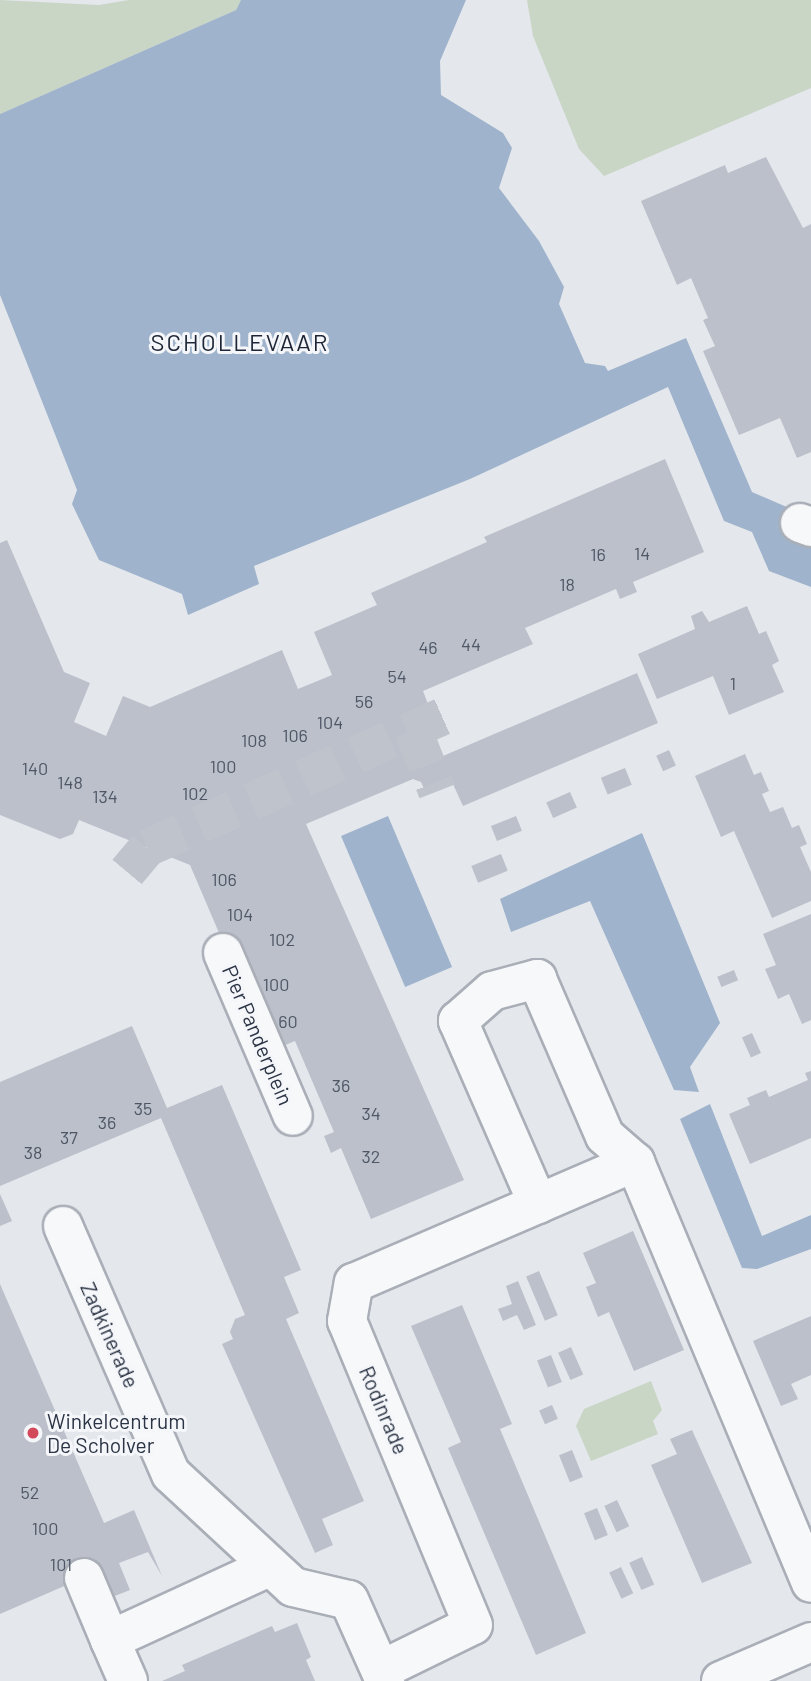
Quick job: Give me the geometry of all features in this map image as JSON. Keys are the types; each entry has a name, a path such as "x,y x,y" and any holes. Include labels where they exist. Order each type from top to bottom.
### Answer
{"street":[{"name":"Pier Panderplein","path":"223,953 293,1116"},
{"path":"538,1204 458,1021 492,991 537,979 605,1136 635,1162 811,1583"},
{"name":"Rodinrade","path":"383,1676 473,1625 346,1321 354,1283 635,1162"},
{"name":"Zadkinerade","path":"62,1226 171,1474 293,1587 349,1600 383,1676"},
{"path":"110,1640 269,1567"},
{"path":"84,1578 128,1681"},
{"path":"721,1681 773,1672 811,1642"}],"green space":[{"path":"0,0 99,5 129,0 241,0 236,10 0,114"},
{"path":"527,0 811,0 811,88 604,176 579,149 533,36"},
{"path":"651,1381 662,1410 653,1421 658,1434 591,1461 576,1426 584,1409"}],"water":[{"path":"241,0 466,0 440,61 441,95 503,133 512,148 499,188 539,241 564,287 559,304 585,363 605,366 608,371 686,338 752,492 789,508 811,536 811,587 769,571 752,532 724,521 668,387 470,479 254,566 259,584 188,615 182,594 99,560 72,504 77,490 0,295 0,114 236,10"},
{"path":"388,816 452,967 405,987 341,836"},
{"path":"642,833 720,1023 690,1067 699,1092 674,1090 590,901 511,932 500,899"},
{"path":"710,1104 762,1236 811,1215 811,1249 757,1269 742,1268 680,1119"}],"building":[{"path":"766,157 803,228 811,224 811,452 797,458 780,418 739,435 703,351 715,346 703,320 708,318 691,278 677,285 641,201 725,165 728,173"},
{"path":"665,459 704,552 633,582 637,592 620,599 616,589 525,628 533,644 423,691 428,704 421,707 443,756 637,673 658,723 463,806 452,782 426,793 421,782 413,779 306,824 464,1180 371,1219 341,1148 331,1153 324,1136 334,1132 295,1041 281,1047 255,1017 190,865 79,820 73,834 60,839 0,815 0,543 7,540 64,672 90,683 74,722 106,736 123,696 150,707 282,650 298,689 332,675 314,632 377,605 371,593 487,542 484,537"},
{"path":"747,606 759,634 766,631 779,661 772,665 784,692 729,715 713,676 657,699 638,654 695,629 691,616 702,611 709,622"},
{"path":"669,750 676,766 663,771 656,756"},
{"path":"745,754 754,775 761,772 769,791 762,794 770,812 783,807 792,828 799,825 807,844 800,847 811,872 811,901 772,918 734,831 721,837 695,776"},
{"path":"625,768 632,785 608,794 601,778"},
{"path":"570,792 577,808 553,818 546,803"},
{"path":"516,816 522,831 497,841 491,826"},
{"path":"501,854 508,871 478,883 471,866"},
{"path":"811,914 811,1020 802,1024 789,994 778,999 765,969 776,965 763,934"},
{"path":"734,970 738,980 721,987 717,977"},
{"path":"132,1026 167,1108 222,1085 301,1270 284,1277 299,1313 286,1319 364,1501 322,1519 333,1545 315,1553 222,1344 233,1339 230,1332 235,1319 245,1315 161,1118 0,1186 0,1082"},
{"path":"752,1033 761,1053 751,1058 742,1037"},
{"path":"811,1071 811,1138 750,1164 729,1114 750,1105 747,1098 766,1090 769,1097 808,1080 805,1073"},
{"path":"0,1194 12,1221 0,1226"},
{"path":"633,1231 684,1350 634,1371 609,1312 598,1317 586,1287 596,1283 583,1253"},
{"path":"539,1271 558,1315 545,1321 526,1276"},
{"path":"518,1281 536,1325 524,1330 517,1315 503,1321 498,1309 512,1304 506,1286"},
{"name":"Winkelcentrum De Scholver","path":"0,1284 104,1523 134,1510 162,1576 148,1552 119,1563 130,1590 112,1597 101,1570 0,1614"},
{"path":"462,1305 512,1424 500,1429 586,1633 536,1655 448,1448 461,1442 411,1326"},
{"path":"811,1316 811,1375 791,1384 798,1399 781,1406 753,1341"},
{"path":"571,1347 583,1374 570,1380 558,1353"},
{"path":"551,1355 562,1382 548,1388 537,1361"},
{"path":"552,1405 558,1419 545,1424 539,1410"},
{"path":"692,1430 752,1563 702,1583 651,1465 677,1454 670,1439"},
{"path":"572,1450 583,1477 570,1482 559,1455"},
{"path":"617,1500 629,1526 617,1532 604,1506"},
{"path":"597,1508 608,1535 595,1540 584,1513"},
{"path":"642,1557 654,1584 641,1590 629,1563"},
{"path":"621,1567 633,1593 621,1599 609,1572"},
{"path":"297,1623 311,1657 306,1660 315,1681 162,1681 185,1671 182,1665 272,1626 275,1632"}],"tunnel":[{"path":"127,872 147,848 446,715"},
{"path":"413,730 437,791"}],"place":[{"name":"Winkelcentrum De Scholver","path":"33,1433"}],"district":[{"name":"SCHOLLEVAAR","path":"240,342"}]}
